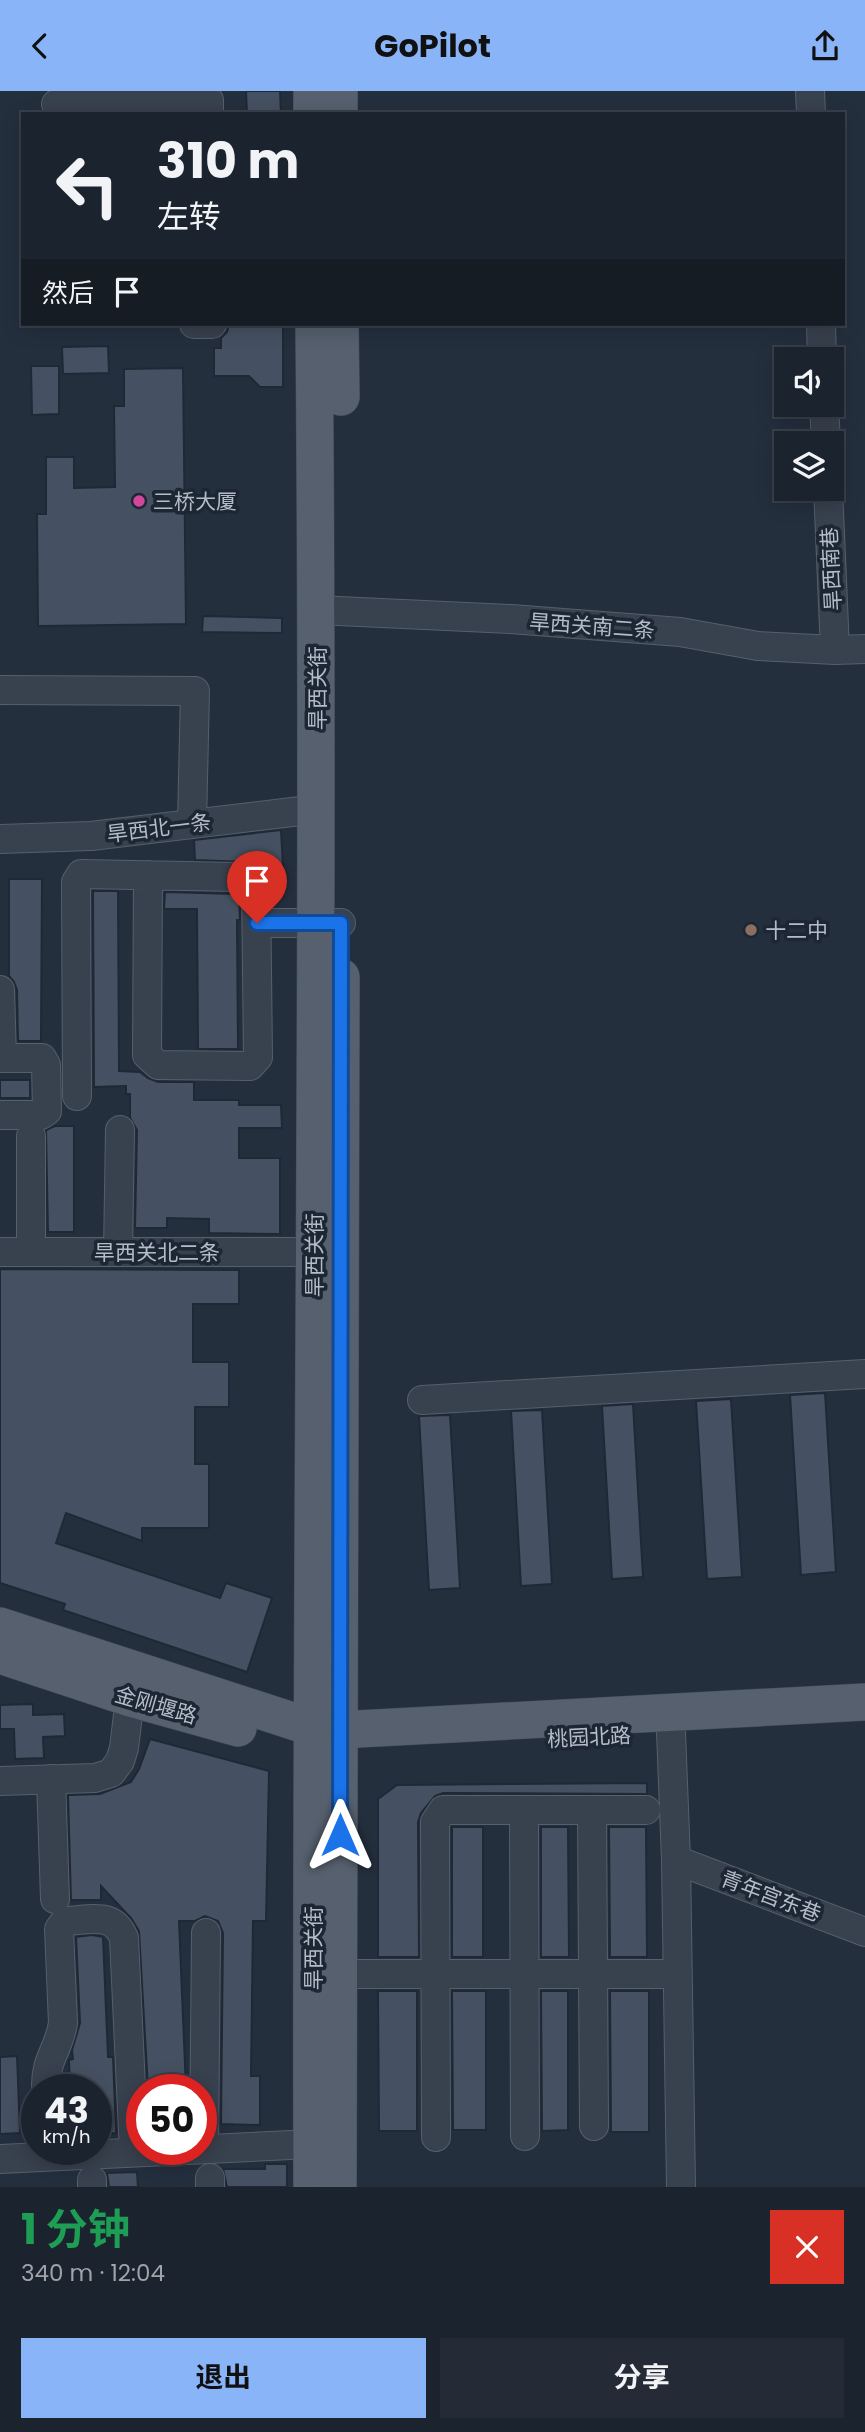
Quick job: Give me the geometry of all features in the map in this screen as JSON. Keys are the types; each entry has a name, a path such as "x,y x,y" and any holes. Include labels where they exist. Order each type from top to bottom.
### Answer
{"main road":[{"path":"312,91 312,112"},
{"path":"339,91 339,112"},
{"name":"旱西关街","path":"312,2187 327,1740 329,610 314,326"},
{"name":"旱西关街","path":"338,2187 340,1974 327,1740 314,1252 328,923 317,809 329,610 340,326"},
{"path":"0,1626 327,1740 865,1702"},
{"name":"金刚堰路","path":"0,1655 130,1698 327,1740"},
{"name":"桃园北路","path":"327,1740 671,1732 865,1721"}],"street":[{"path":"810,91 811,112"},
{"path":"55,103 146,108 209,100 209,112"},
{"path":"821,326 822,347"},
{"name":"旱西南巷","path":"829,501 835,650"},
{"name":"旱西关南二条","path":"329,610 680,632 758,646 865,649"},
{"path":"0,690 195,691 192,824"},
{"name":"旱西北一条","path":"0,839 91,837 317,809"},
{"path":"77,1096 76,882 81,874 148,875 239,877 256,887 258,1056 250,1066 158,1065 147,1055 148,875"},
{"path":"257,923 328,923"},
{"path":"0,990 1,1058 42,1058 46,1065 47,1111 41,1115 0,1115"},
{"path":"118,1252 120,1130"},
{"path":"30,1136 31,1252"},
{"name":"旱西关北二条","path":"0,1252 314,1252"},
{"path":"422,1400 865,1374"},
{"path":"0,1781 95,1778 111,1773 120,1761 124,1748 130,1698"},
{"path":"671,1732 676,1860 681,2187"},
{"path":"51,1779 55,1899"},
{"path":"436,2137 435,1822 443,1810 646,1810"},
{"path":"524,1810 525,2136"},
{"path":"592,1810 594,2126"},
{"name":"青年宫东巷","path":"676,1860 865,1933"},
{"path":"46,2074 49,2058 61,2036 64,2023 59,1929 65,1921 110,1920 119,1925 124,1938 130,2074"},
{"path":"204,2074 205,1933"},
{"path":"340,1974 677,1974"},
{"path":"217,2148 312,2144"},
{"path":"0,2159 21,2156"}],"building":[{"path":"246,91 280,91 281,112 247,112"},
{"path":"228,326 283,326 283,387 260,387 249,376 214,376 214,348 221,348 221,338"},
{"path":"108,346 109,373 63,374 62,347"},
{"path":"31,366 59,366 59,414 32,415"},
{"name":"三桥大厦","path":"183,368 186,624 38,626 37,514 46,514 46,457 74,457 74,488 115,487 114,406 124,406 124,369"},
{"path":"203,616 282,618 282,633 202,632"},
{"path":"281,830 284,886 273,887 264,872 246,862 195,860 194,840"},
{"path":"9,879 42,879 41,1041 18,1041 17,990 9,976"},
{"path":"93,891 118,891 119,1071 140,1072 158,1082 194,1082 194,1100 239,1100 239,1105 281,1105 282,1128 239,1128 239,1158 280,1158 280,1234 209,1233 209,1219 167,1218 167,1228 135,1228 137,1130 130,1118 130,1094 126,1094 126,1086 94,1087"},
{"path":"165,892 239,896 238,1049 198,1049 197,909 164,909"},
{"path":"0,1080 30,1080 30,1098 0,1098"},
{"path":"55,1126 74,1126 74,1232 48,1232 46,1130"},
{"path":"0,1269 239,1270 239,1304 193,1304 193,1362 229,1362 229,1407 195,1407 195,1464 209,1464 209,1528 142,1528 142,1541 66,1513 56,1543 220,1598 226,1583 272,1598 247,1672 63,1610 65,1604 0,1583"},
{"path":"825,1393 836,1572 801,1575 790,1395"},
{"path":"731,1399 742,1577 707,1579 696,1401"},
{"path":"633,1404 643,1577 612,1579 602,1406"},
{"path":"542,1410 552,1584 521,1586 511,1411"},
{"path":"450,1415 460,1588 429,1590 419,1416"},
{"path":"33,1704 33,1715 64,1714 65,1736 43,1737 44,1758 15,1759 14,1729 0,1729 0,1705"},
{"path":"150,1739 269,1771 266,1921 253,1921 251,2076 260,2076 260,2125 221,2124 223,1933 218,1921 205,1916 195,1921 179,1921 185,2074 147,2074 139,1931 131,1918 101,1886 101,1900 71,1900 68,1795 100,1794 131,1782"},
{"path":"647,1783 647,1794 443,1793 435,1796 421,1813 418,1822 419,1957 378,1957 378,1799 397,1785"},
{"path":"452,1827 483,1827 483,1957 452,1957"},
{"path":"541,1827 568,1827 569,1957 541,1957"},
{"path":"609,1827 646,1827 647,1957 610,1957"},
{"path":"76,1937 103,1937 108,2057 113,2057 116,2133 112,2133 112,2074 69,2074 69,2060 73,2059 72,2050 80,2023"},
{"path":"378,1991 417,1991 417,2131 379,2131"},
{"path":"452,1991 486,1991 486,2130 453,2130"},
{"path":"541,1991 568,1991 568,2130 542,2131"},
{"path":"610,1991 649,1991 649,2132 611,2132"},
{"path":"17,2056 20,2133 0,2134 0,2057"},
{"path":"265,2164 287,2164 287,2187 227,2187 223,2169 265,2169"},
{"path":"137,2172 138,2187 109,2187 107,2173"}],"place":[{"name":"三桥大厦","path":"139,501"},
{"name":"十二中","path":"751,930"}],"route":[{"path":"257,923 341,923 340,1835"}]}
